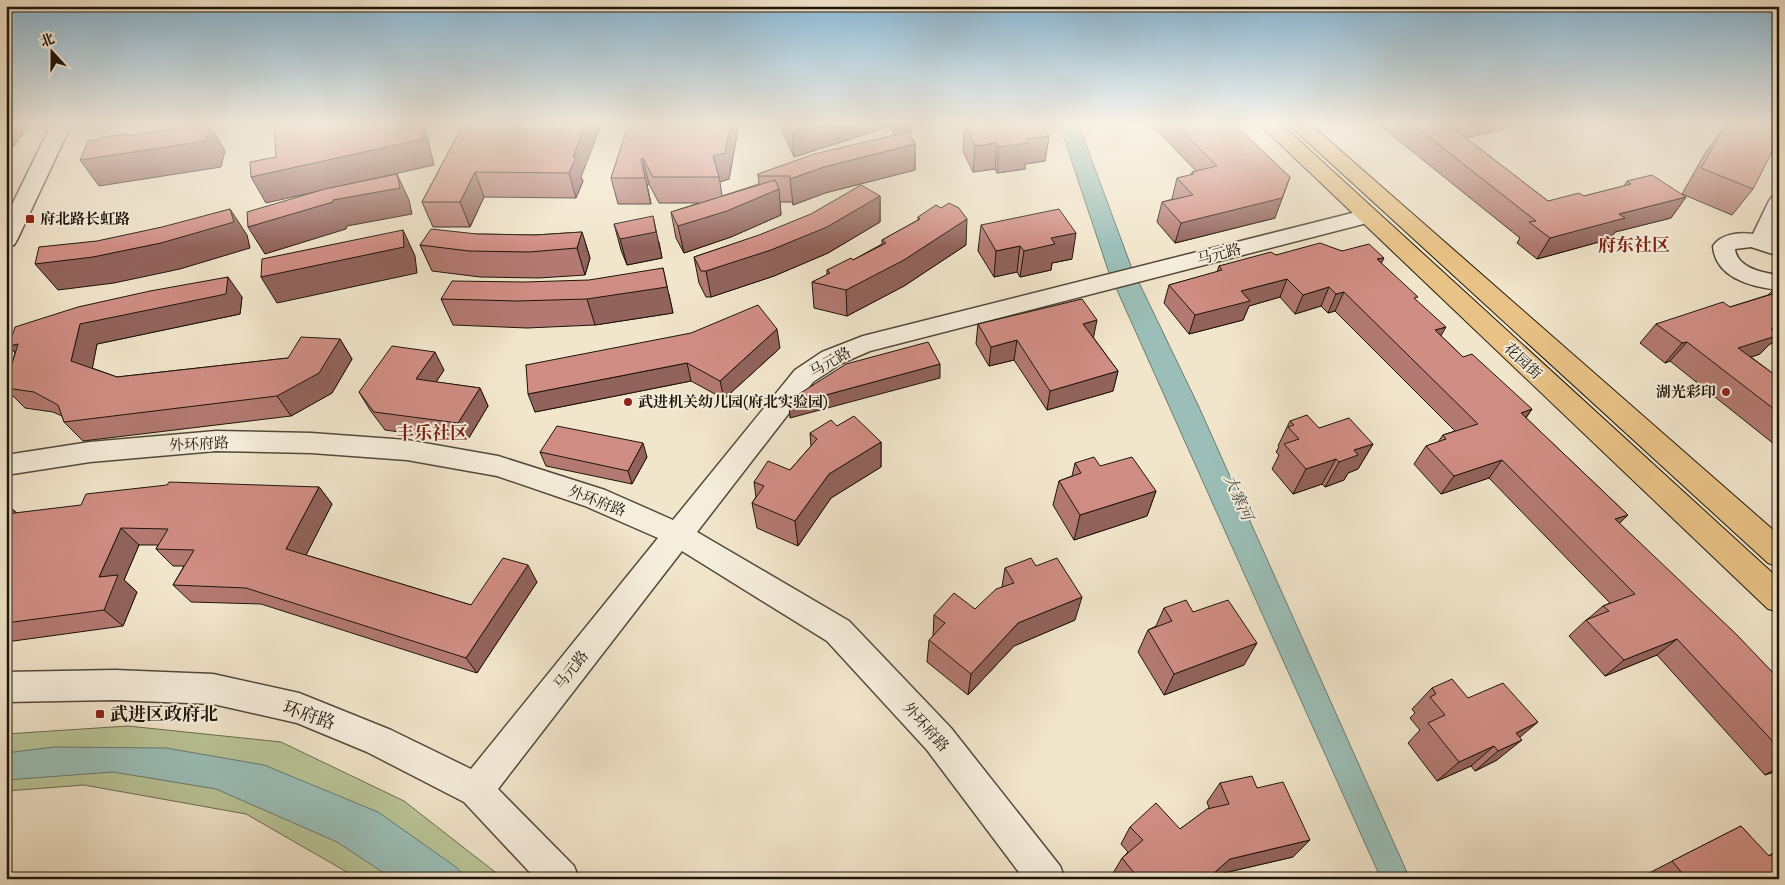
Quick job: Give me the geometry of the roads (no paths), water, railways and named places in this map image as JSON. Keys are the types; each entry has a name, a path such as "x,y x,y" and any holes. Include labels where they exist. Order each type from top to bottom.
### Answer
{"main road":[{"name":"花园街","path":"1312,164 1779,599"},
{"name":"花园街","path":"1343,164 1779,554"}],"street":[{"path":"6,240 42,164"},
{"path":"1779,202 1769,245 1748,240 1729,242 1724,246 1723,252 1726,259 1743,273 1755,278 1779,283"},
{"name":"马元路","path":"476,790 804,376 831,358 863,344 1368,216"},
{"name":"外环府路","path":"6,465 90,452 216,442 311,443 406,450 498,466 595,498 679,535 838,631 939,739 1048,879"},
{"name":"环府路","path":"6,687 115,685 214,689 298,708 379,741 476,790 561,879"}],"water":[{"name":"大寨河","path":"1073,164 1093,164 1131,266 1199,407 1410,879 1381,879 1108,270"},
{"path":"54,747 166,748 264,765 378,812 456,867 467,879 393,879 337,842 216,789 113,772 6,780 6,753"}],"place":[{"name":"府北路长虹路","path":"30,219"},
{"name":"湖光彩印","path":"1726,392"},
{"name":"武进机关幼儿园(府北实验园)","path":"628,402"},
{"name":"武进区政府北","path":"100,714"}],"district":[{"name":"府东社区","path":"1634,245"},
{"name":"丰乐社区","path":"432,433"}]}
